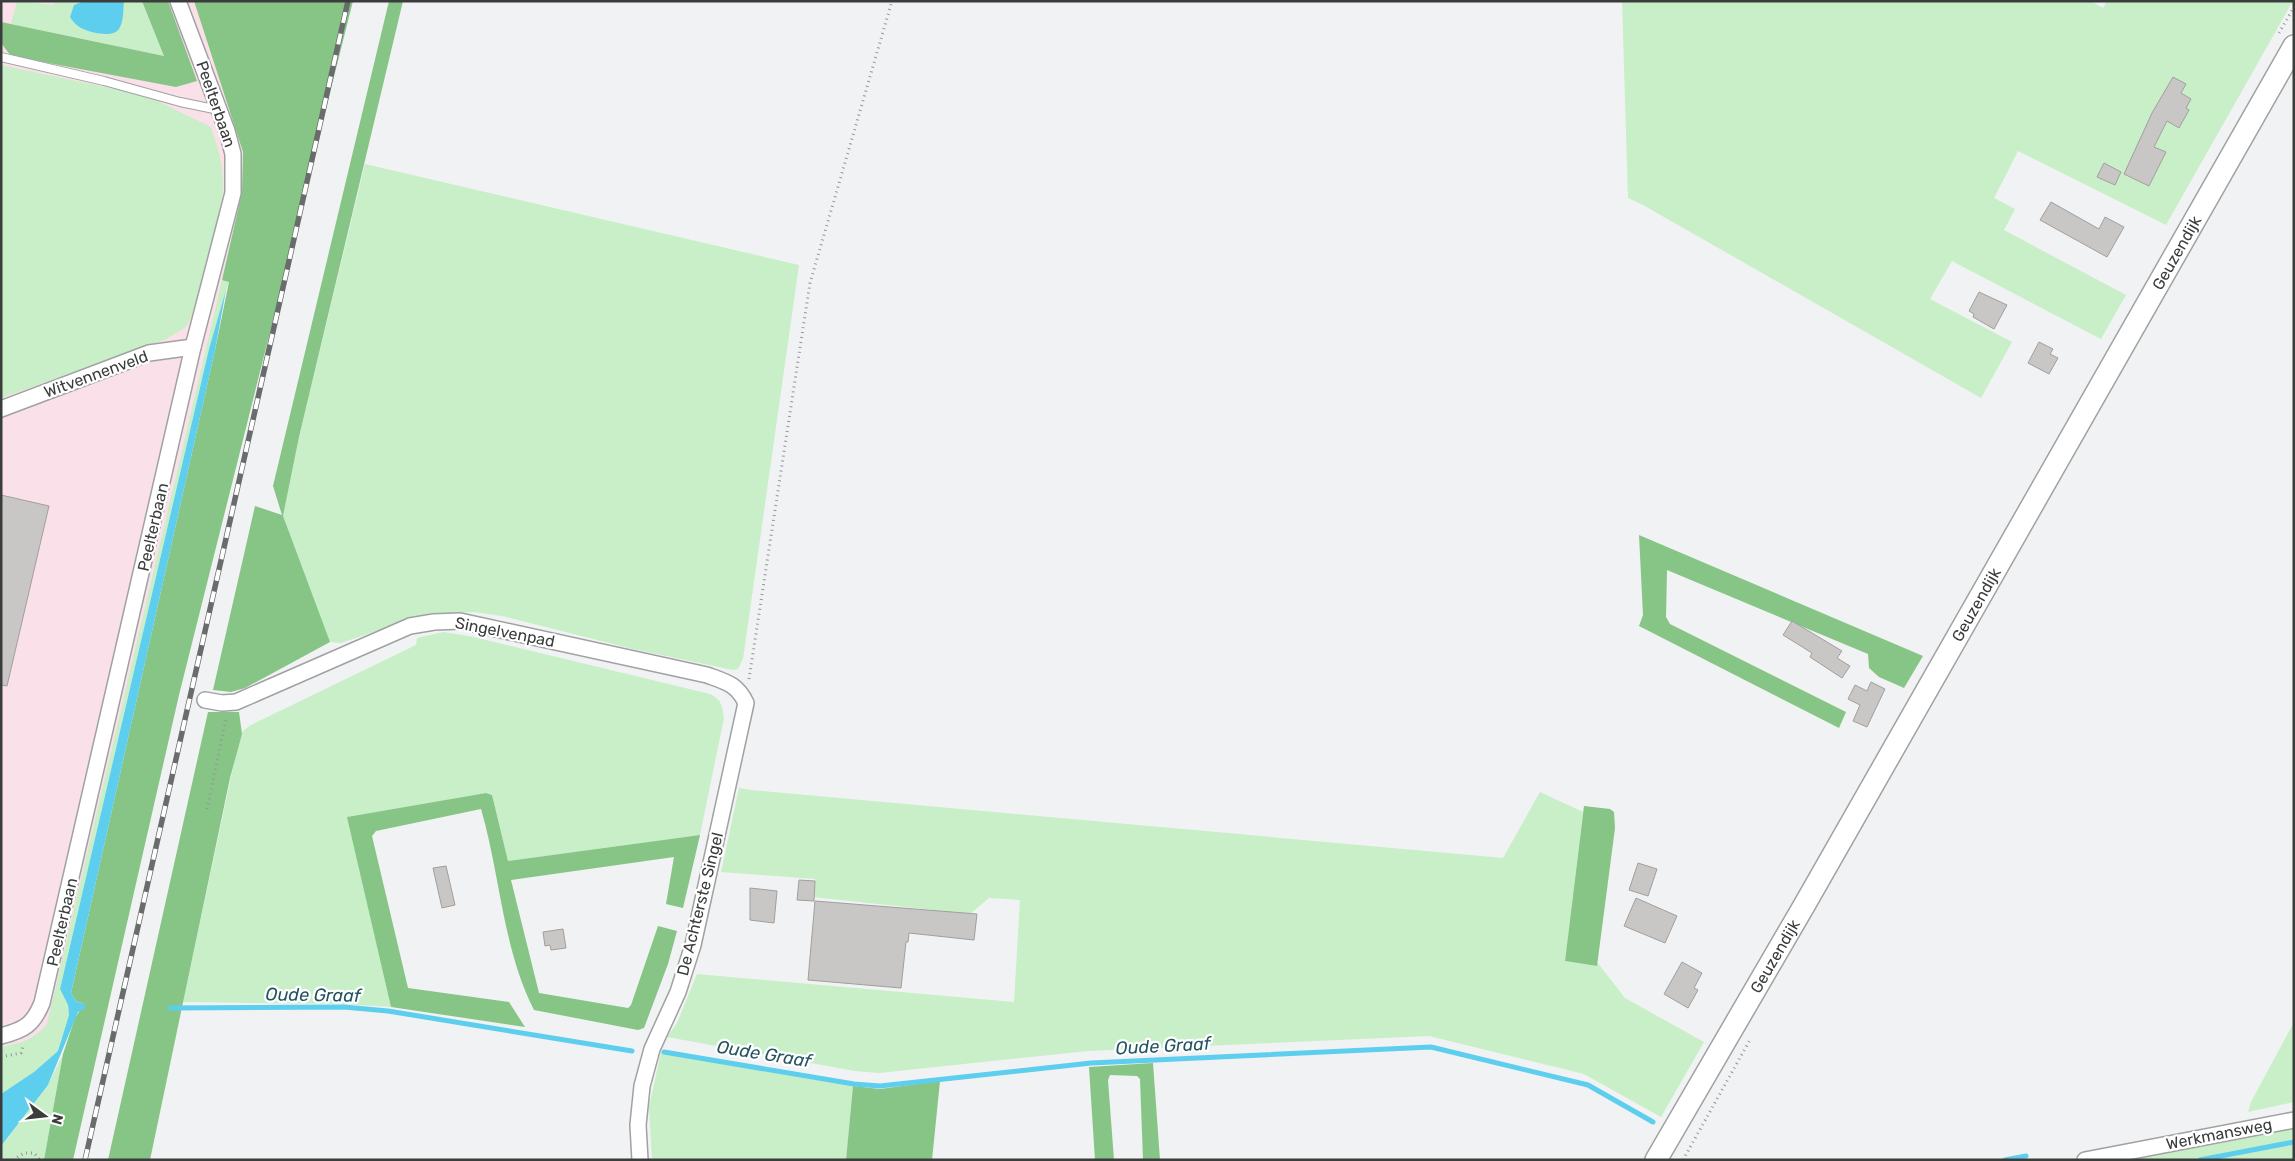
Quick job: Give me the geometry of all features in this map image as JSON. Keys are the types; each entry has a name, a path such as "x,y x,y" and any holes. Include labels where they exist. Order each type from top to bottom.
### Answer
{"main road":[{"name":"Geuzendijk","path":"1656,1160 1810,896 2294,46"}],"street":[{"name":"Peelterbaan","path":"1,1036 26,1028 36,1017 42,1003 193,347 232,193 233,154 220,110 178,1"},
{"name":"Witvennenveld","path":"1,409 149,354 193,347"},
{"name":"Singelvenpad","path":"205,700 229,702 247,698 410,626 460,621 707,675 730,684 740,691 746,703"},
{"name":"De Achterste Singel","path":"640,1160 638,1125 646,1067 658,1032 678,992 693,945 746,703"},
{"name":"Werkmansweg","path":"2085,1160 2294,1120"}],"lane":[{"path":"1,57 104,81 180,102 220,110"}],"path":[{"path":"746,703 810,284 892,1"},
{"path":"207,809 229,702"},
{"path":"12,1160 24,1152 34,1153 40,1160"}],"shaded area":[{"path":"1,1 287,1 48,1025 40,1036 1,1048"}],"green space":[{"path":"17,1 54,5 55,1 84,1 74,5 70,17 78,26 104,35 122,22 124,1 142,1 165,56 11,24"},
{"path":"142,1 168,1 197,81 176,87 11,56 1,43 1,22 164,56"},
{"path":"194,1 353,1 179,695 73,1160 44,1160 63,1054 75,1018 84,1004 76,1001 71,993 215,350 229,282 222,280 242,192 243,152"},
{"path":"389,1 403,1 299,437 283,516 330,642 245,688 231,692 213,690 255,506 282,515 273,486"},
{"path":"1622,1 2091,1 2103,8 2107,1 2293,1 2166,225 2018,151 1994,198 2015,209 2004,230 2126,295 2101,339 1952,261 1930,299 2012,342 1981,398 1628,198"},
{"path":"1,65 147,96 211,127 220,157 223,189 219,217 209,259 197,301 185,327 164,340 1,398"},
{"path":"365,164 799,265 743,659 738,669 733,670 633,649 502,616 474,612 426,614 341,643 330,642 325,638 283,516 299,437"},
{"path":"222,280 229,281 209,349 60,989 68,1005 69,1015 58,1051 34,1072 1,1094 1,1047 32,1037 47,1024"},
{"path":"1639,535 1923,656 1904,688 1879,677 1869,668 1868,654 1667,570 1666,617 1670,624 1846,712 1839,728 1639,626 1643,615"},
{"path":"443,632 474,637 710,694 717,699 722,707 724,718 700,835 508,861 492,795 486,793 348,817 391,1007 343,1004 183,1002 237,749 243,731 251,725 416,645 417,638"},
{"path":"208,712 239,712 242,734 230,778 150,1160 108,1160"},
{"path":"739,788 1503,858 1540,792 1583,812 1565,961 1597,966 1597,962 1625,998 1704,1042 1661,1117 1584,1074 1429,1036 1088,1051 879,1073 855,1071 667,1037 677,1023 697,974 1014,1002 1020,900 989,898 970,914 813,897 815,879 721,872"},
{"path":"486,793 492,795 508,861 700,835 683,908 666,904 674,857 511,880 539,993 628,1008 631,1005 658,926 677,931 668,964 644,1028 638,1030 534,1010 515,962 481,809 376,831 372,836 408,988 509,1002 525,1027 391,1007 347,817"},
{"path":"1584,806 1610,809 1614,812 1615,828 1597,966 1565,961"},
{"path":"2294,1022 2294,1102 2248,1112 2251,1102"},
{"path":"661,1052 853,1086 846,1160 652,1160 649,1107"},
{"path":"63,1054 44,1160 1,1160 1,1146 48,1085"},
{"path":"1153,1063 1160,1160 1143,1160 1140,1079 1137,1076 1110,1075 1108,1080 1114,1160 1095,1160 1089,1067"},
{"path":"940,1081 932,1160 846,1160 853,1086 880,1089"},
{"path":"2294,1128 2294,1160 2122,1160"}],"water":[{"path":"84,1 124,1 123,19 119,29 111,34 99,34 77,25 70,17 74,5"},
{"path":"226,290 215,350 71,993 76,1001 84,1004 86,1008 78,1012 48,1085 1,1146 1,1094 34,1072 58,1051 69,1015 68,1005 60,989 209,349"}],"building":[{"path":"2173,77 2186,84 2181,93 2191,99 2186,108 2189,110 2179,128 2167,121 2154,147 2166,152 2149,186 2124,174 2152,113"},
{"path":"2104,163 2121,172 2115,185 2097,177"},
{"path":"2051,202 2099,229 2105,217 2124,227 2107,257 2040,220"},
{"path":"1979,292 2007,305 1994,329 1973,317 1974,314 1969,311"},
{"path":"2039,342 2053,349 2050,354 2058,358 2049,374 2028,363"},
{"path":"1,495 49,506 7,686 1,685"},
{"path":"1792,621 1842,651 1837,658 1850,666 1842,678 1810,657 1812,653 1783,635"},
{"path":"1871,682 1885,689 1867,727 1853,721 1860,705 1848,699 1855,685 1867,691"},
{"path":"1638,863 1657,869 1648,896 1629,890"},
{"path":"446,866 455,905 442,908 433,868"},
{"path":"799,880 815,881 814,901 797,900"},
{"path":"750,888 777,891 774,923 750,920"},
{"path":"1636,898 1677,916 1665,943 1624,926"},
{"path":"815,901 977,914 974,940 909,933 908,942 906,942 901,988 808,980"},
{"path":"563,929 566,948 551,950 550,945 545,946 543,932"},
{"path":"1682,962 1702,973 1694,988 1698,990 1688,1008 1664,994"}],"waterway":[{"name":"Oude Graaf","path":"170,1008 344,1007 388,1011 632,1051"},
{"name":"Oude Graaf","path":"664,1052 854,1084 880,1086 1091,1063 1431,1047 1588,1085 1653,1122"},
{"name":"Oude Graaf","path":"2200,1160 2294,1142"},
{"name":"Oude Graaf","path":"2005,1160 2026,1156"}],"railway":[{"path":"85,1160 348,1"}]}
